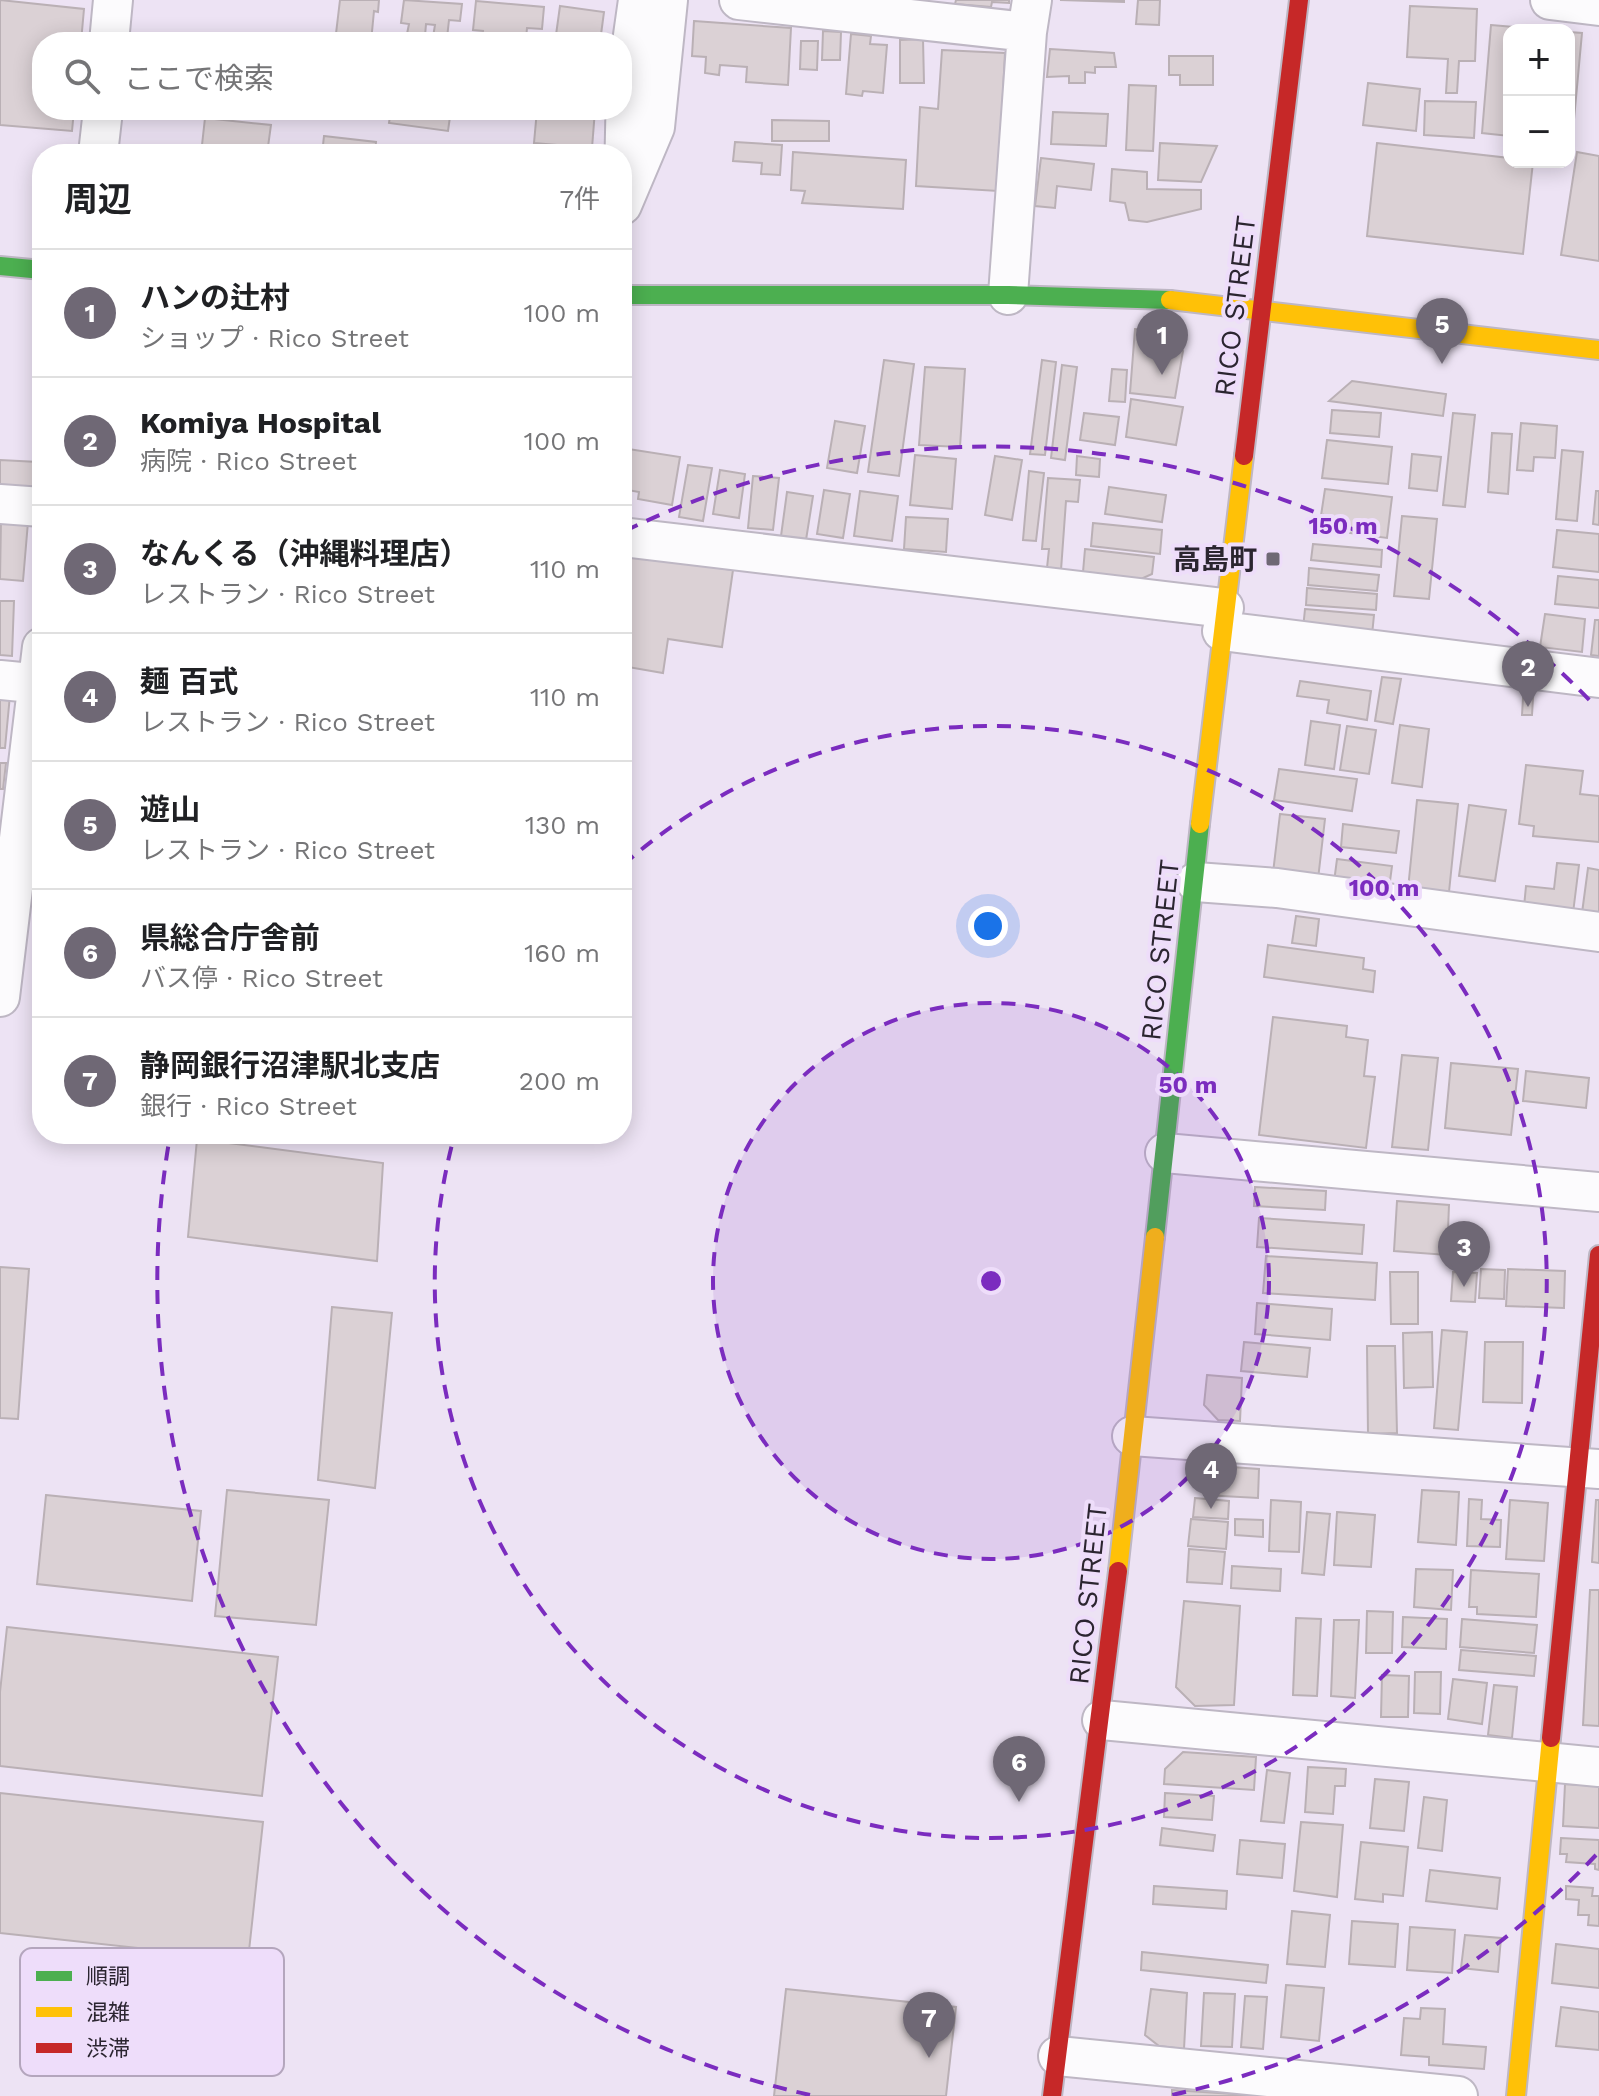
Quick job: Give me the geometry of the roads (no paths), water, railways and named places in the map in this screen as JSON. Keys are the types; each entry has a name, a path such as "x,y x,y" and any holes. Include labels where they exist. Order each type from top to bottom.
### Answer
{"main road":[{"name":"RICO STREET","path":"1052,2096 1102,1720 1223,620 1264,311 1299,0"},
{"path":"0,266 32,269"},
{"path":"632,295 1008,295 1199,301 1599,350"},
{"path":"1516,2096 1548,1762 1589,1468 1599,1255"}],"street":[{"path":"110,32 113,0"},
{"path":"632,36 638,0"},
{"path":"632,179 655,127 668,0"},
{"path":"739,0 1029,16 1008,295"},
{"path":"1550,0 1599,6"},
{"path":"99,144 102,120"},
{"path":"623,144 624,120"},
{"path":"0,504 32,506"},
{"path":"632,538 1223,620 1599,678"},
{"path":"0,680 32,674"},
{"path":"0,997 6,897 32,730"},
{"path":"1196,882 1277,888 1599,932"},
{"path":"1165,1153 1599,1192"},
{"path":"1132,1436 1589,1468"},
{"path":"1102,1720 1599,1767"},
{"path":"1058,2056 1458,2096"}],"place":[{"name":"遊山","path":"1442,364"},
{"name":"ハンの辻村","path":"1162,375"},
{"name":"高島町","path":"1273,559"},
{"name":"Komiya Hospital","path":"1528,707"},
{"name":"なんくる（沖縄料理店）","path":"1464,1287"},
{"name":"麺 百式","path":"1211,1509"},
{"name":"県総合庁舎前","path":"1019,1802"},
{"name":"静岡銀行沼津駅北支店","path":"929,2058"}]}
